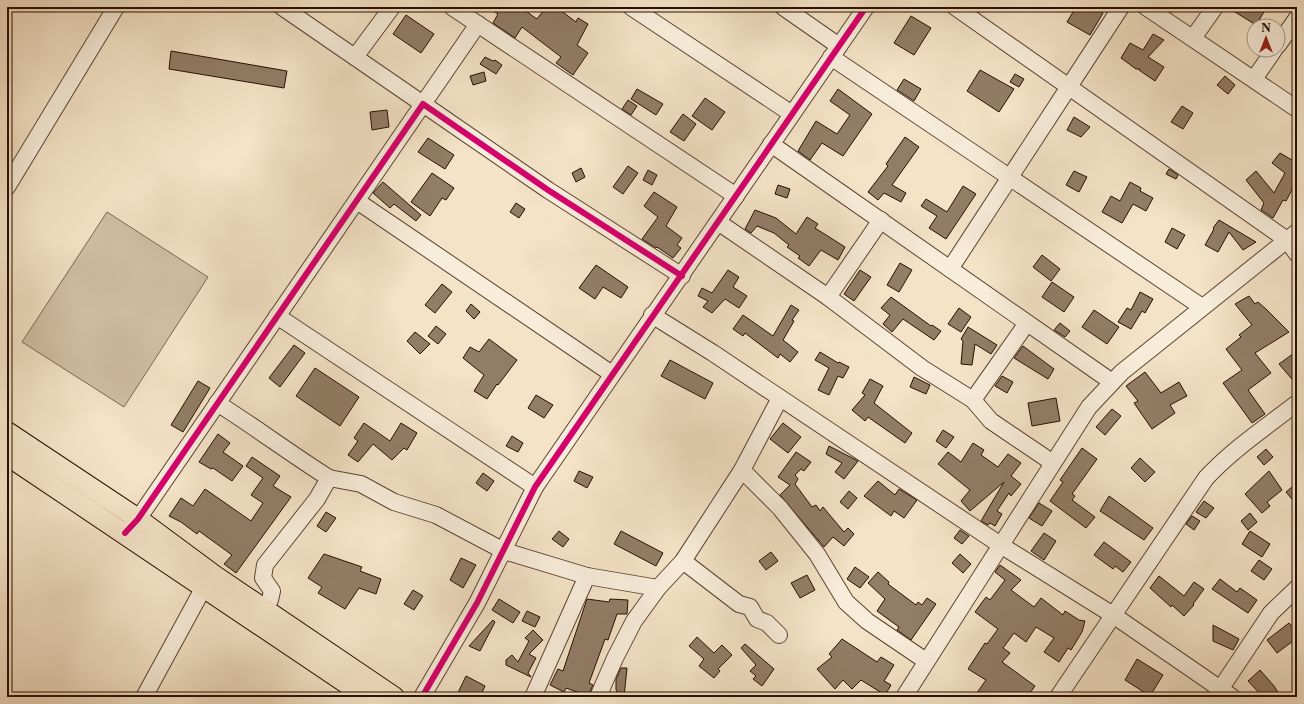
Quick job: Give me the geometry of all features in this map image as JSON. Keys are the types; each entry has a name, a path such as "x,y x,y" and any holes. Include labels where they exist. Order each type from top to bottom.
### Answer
{"main road":[{"path":"7,432 132,526 367,697"},
{"path":"7,455 132,526"},
{"path":"210,582 264,608 394,697"}],"street":[{"path":"7,187 116,7"},
{"path":"282,7 548,190 682,276"},
{"path":"355,57 392,7"},
{"path":"452,7 736,196"},
{"path":"631,7 792,114"},
{"path":"783,7 835,52 1009,177 1202,307"},
{"path":"422,697 477,604 535,487 652,315 682,276 866,7"},
{"path":"955,7 1069,87 1292,236 1297,254"},
{"path":"950,269 1121,7"},
{"path":"1146,7 1297,109"},
{"path":"1193,38 1215,7"},
{"path":"1286,34 1297,18"},
{"path":"132,526 478,24"},
{"path":"1254,79 1268,58"},
{"path":"771,144 1112,382"},
{"path":"357,201 612,374"},
{"path":"828,297 881,220"},
{"path":"718,222 828,297 922,368 973,400 991,421 1054,463"},
{"path":"904,697 1002,546 1089,407 1112,382 1202,307 1292,236"},
{"path":"652,315 780,398 1002,546 1113,615 1223,694 1271,613 1297,588"},
{"path":"277,316 535,487"},
{"path":"973,400 1027,323"},
{"path":"598,697 615,658 634,621 658,588 683,562 742,470 780,398"},
{"path":"217,403 283,449 329,478 361,484 394,502 436,515 504,551 587,576 658,588"},
{"path":"1058,697 1206,478 1220,462 1242,444 1297,404"},
{"path":"742,470 780,508 813,548 846,602 867,620 926,661"},
{"path":"264,608 270,600 272,591 263,578 265,565 317,499 329,478"},
{"path":"683,562 739,604 750,607 758,619 766,623 779,636"},
{"path":"533,697 587,576"},
{"path":"144,697 210,582"}],"shaded area":[{"path":"107,212 208,277 124,407 22,342"}],"building":[{"path":"487,7 520,7 537,19 546,7 556,7 576,22 578,18 588,24 577,45 588,53 573,75 556,63 561,57 522,27 515,38 493,23 498,14"},
{"path":"1076,7 1093,7 1103,13 1090,35 1067,22"},
{"path":"1227,7 1267,7 1260,18 1246,19"},
{"path":"406,15 434,34 421,53 393,34"},
{"path":"911,16 931,28 914,55 894,43"},
{"path":"1153,34 1164,40 1148,57 1164,67 1155,81 1139,70 1140,69 1136,69 1121,58 1130,43 1143,50"},
{"path":"171,51 287,71 284,88 169,69"},
{"path":"485,57 493,61 495,60 502,65 496,74 480,64"},
{"path":"980,70 1014,89 999,112 967,91"},
{"path":"484,72 486,81 473,85 470,76"},
{"path":"1015,74 1024,79 1019,87 1010,82"},
{"path":"1225,76 1235,85 1228,94 1217,85"},
{"path":"904,79 921,89 914,101 897,90"},
{"path":"637,89 663,104 656,115 631,99"},
{"path":"838,89 872,114 843,156 822,143 810,160 798,151 816,121 837,134 850,115 830,101"},
{"path":"705,98 725,112 712,130 692,116"},
{"path":"628,100 637,106 631,115 622,109"},
{"path":"1182,106 1193,113 1183,129 1171,122"},
{"path":"387,110 389,127 372,130 370,112"},
{"path":"683,114 696,124 684,141 670,132"},
{"path":"1074,117 1090,127 1081,137 1067,130"},
{"path":"905,137 919,147 892,185 906,193 901,202 884,193 878,200 868,192 888,166 886,164"},
{"path":"428,138 454,155 445,169 418,152"},
{"path":"1280,153 1297,163 1297,180 1286,201 1283,200 1273,218 1261,210 1264,203 1246,180 1256,171 1274,193 1285,173 1272,163"},
{"path":"628,166 638,173 623,194 613,187"},
{"path":"581,168 585,177 576,182 572,173"},
{"path":"1169,169 1178,175 1176,179 1166,174"},
{"path":"648,170 657,175 652,185 643,180"},
{"path":"1074,171 1087,177 1079,192 1066,185"},
{"path":"432,173 454,188 446,200 442,198 430,216 411,202"},
{"path":"383,182 421,215 416,221 394,204 390,208 373,193"},
{"path":"1130,182 1141,188 1140,191 1153,198 1146,211 1133,204 1122,223 1102,212 1111,196 1120,201"},
{"path":"778,185 790,189 787,198 775,194"},
{"path":"963,186 976,194 946,239 929,228 937,216 921,206 926,199 947,212"},
{"path":"654,192 677,207 666,226 682,238 677,245 681,248 673,258 642,239 658,217 644,206"},
{"path":"516,203 525,209 519,218 510,212"},
{"path":"755,210 776,218 796,234 807,217 818,224 815,228 845,247 838,260 821,250 809,266 798,258 800,256 787,247 789,245 774,233 757,226 751,233 745,229"},
{"path":"1219,220 1256,242 1243,250 1229,232 1218,252 1205,245 1214,229 1213,228"},
{"path":"1172,228 1185,235 1177,249 1165,242"},
{"path":"1042,255 1060,269 1051,281 1033,267"},
{"path":"900,263 912,270 899,292 887,285"},
{"path":"596,265 628,287 621,298 603,287 595,299 579,288"},
{"path":"728,270 739,277 733,287 747,296 739,308 725,299 712,313 703,307 708,301 698,296 702,288 712,293"},
{"path":"860,270 871,277 854,301 844,294"},
{"path":"1052,282 1074,297 1064,312 1042,297"},
{"path":"442,284 452,292 435,313 425,305"},
{"path":"1140,292 1153,299 1145,313 1142,311 1131,329 1118,322 1127,308 1131,310"},
{"path":"1249,296 1255,304 1258,302 1289,332 1255,353 1271,373 1248,390 1265,414 1252,423 1223,383 1242,370 1226,349 1241,337 1239,335 1252,325 1235,304"},
{"path":"891,297 931,326 932,325 941,331 934,340 903,319 892,332 883,324 890,315 881,308"},
{"path":"471,304 480,312 474,319 466,311"},
{"path":"791,305 799,310 792,320 794,321 783,340 798,352 790,362 780,354 778,358 745,333 743,336 733,329 743,315 773,336"},
{"path":"959,308 971,317 961,332 948,324"},
{"path":"1094,310 1119,327 1107,344 1082,327"},
{"path":"1060,323 1070,331 1065,337 1054,330"},
{"path":"436,326 446,334 438,344 428,336"},
{"path":"968,327 997,345 991,354 975,344 972,365 961,364 963,341 961,339"},
{"path":"415,332 430,344 420,354 407,341"},
{"path":"489,339 517,360 498,385 497,384 487,399 474,391 484,375 463,358 470,347 479,352"},
{"path":"294,345 305,353 280,387 269,378"},
{"path":"1023,346 1054,369 1048,379 1014,358"},
{"path":"1297,351 1297,385 1279,364"},
{"path":"820,352 838,363 839,362 849,367 843,378 838,376 829,395 818,390 829,368 815,360"},
{"path":"670,360 713,383 705,399 661,376"},
{"path":"315,368 359,397 340,426 296,396"},
{"path":"1145,372 1161,393 1179,382 1187,396 1170,405 1175,413 1152,429 1134,403 1138,401 1126,386"},
{"path":"1002,376 1013,382 1007,393 995,386"},
{"path":"914,377 930,385 926,394 910,387"},
{"path":"870,379 883,386 874,403 912,433 905,443 868,417 865,421 852,410 865,395 862,393"},
{"path":"198,381 210,388 183,432 171,425"},
{"path":"536,395 553,405 544,418 528,408"},
{"path":"1056,398 1060,421 1032,426 1028,403"},
{"path":"1112,409 1121,416 1105,435 1096,427"},
{"path":"364,423 390,441 401,423 417,433 407,450 404,448 392,460 373,444 358,462 348,455 358,441 354,438"},
{"path":"783,423 801,437 788,453 770,439"},
{"path":"943,430 954,437 946,448 936,441"},
{"path":"218,434 230,443 223,452 243,466 232,481 213,468 211,469 199,462"},
{"path":"512,436 523,443 518,452 506,446"},
{"path":"973,443 984,450 981,455 998,467 1008,454 1021,463 1011,476 1021,484 1011,496 1009,493 997,511 1002,514 995,526 990,523 988,525 981,521 1004,482 970,511 961,501 970,490 938,464 948,452 961,462"},
{"path":"829,446 858,461 844,479 835,472 842,463 826,454"},
{"path":"1082,448 1097,459 1072,494 1075,496 1072,500 1095,517 1086,528 1050,501 1063,482 1060,480"},
{"path":"1266,449 1273,457 1264,465 1257,457"},
{"path":"796,452 811,462 804,471 801,469 795,475 798,479 795,484 812,507 816,505 820,511 823,507 844,532 848,528 854,534 844,546 833,537 824,547 780,495 790,485 778,477"},
{"path":"252,457 280,476 273,486 291,497 236,573 224,564 232,555 199,531 197,534 181,522 169,516 181,498 193,506 205,489 251,521 263,503 251,495 263,478 246,466"},
{"path":"1140,458 1155,472 1145,482 1131,468"},
{"path":"579,471 593,477 587,488 574,481"},
{"path":"1269,471 1282,490 1267,502 1270,506 1262,513 1245,494"},
{"path":"483,473 494,481 487,491 476,483"},
{"path":"878,481 895,495 899,489 917,500 904,518 894,511 891,516 864,496"},
{"path":"1297,483 1297,505 1286,492"},
{"path":"849,491 857,498 848,509 840,502"},
{"path":"1109,496 1153,528 1144,540 1100,511"},
{"path":"1204,501 1214,508 1206,518 1196,512"},
{"path":"1039,503 1052,511 1042,526 1029,518"},
{"path":"326,512 336,518 326,532 317,526"},
{"path":"1250,513 1257,522 1248,530 1241,521"},
{"path":"1192,516 1200,521 1194,530 1186,524"},
{"path":"960,530 969,536 962,544 954,538"},
{"path":"559,531 569,539 563,547 552,539"},
{"path":"621,531 663,553 656,566 614,544"},
{"path":"1250,531 1270,544 1262,557 1242,544"},
{"path":"1044,533 1056,541 1044,560 1031,551"},
{"path":"1104,542 1131,562 1123,572 1115,566 1113,569 1094,555"},
{"path":"771,552 778,561 766,570 759,561"},
{"path":"324,554 362,567 360,571 381,579 376,594 359,588 345,609 318,593 322,587 308,578"},
{"path":"960,554 971,564 963,573 952,563"},
{"path":"461,558 476,565 463,588 450,580"},
{"path":"1259,560 1272,569 1264,580 1251,571"},
{"path":"1000,565 1021,580 1011,590 1034,607 1041,598 1063,615 1065,611 1079,620 1085,621 1082,632 1071,650 1068,648 1059,662 1044,652 1054,638 1036,627 1026,642 1014,633 1003,648 1010,653 1002,662 1035,686 1027,697 974,697 986,680 968,669 985,643 987,644 998,629 975,612 986,597 990,600 1005,580 995,572"},
{"path":"855,567 869,577 860,588 847,579"},
{"path":"878,572 889,582 888,584 916,605 918,602 922,605 927,598 936,604 911,640 897,630 899,627 877,611 885,599 868,583"},
{"path":"807,575 815,590 800,598 791,583"},
{"path":"1159,576 1184,596 1194,582 1204,589 1193,604 1194,605 1184,616 1172,605 1171,607 1150,588"},
{"path":"1220,579 1237,592 1240,588 1257,600 1248,613 1212,589"},
{"path":"413,590 423,596 414,610 404,604"},
{"path":"499,599 520,612 513,623 492,610"},
{"path":"587,599 609,602 610,599 628,600 627,614 617,614 608,640 605,639 589,683 593,685 588,696 566,688 564,692 550,685 558,669 563,671"},
{"path":"527,611 540,617 535,627 522,621"},
{"path":"493,620 495,622 480,651 469,646"},
{"path":"1289,623 1297,633 1297,638 1277,653 1267,640"},
{"path":"1213,625 1239,639 1233,650 1213,641"},
{"path":"533,630 543,640 529,654 536,658 528,673 531,677 506,665 506,660 512,655 518,662 529,641 525,638"},
{"path":"697,637 714,653 722,645 732,655 718,669 720,671 714,678 699,666 704,659 689,646"},
{"path":"842,639 877,662 881,657 894,665 884,681 891,685 885,695 861,680 852,689 843,680 835,689 817,669 832,657 829,654"},
{"path":"745,644 774,669 762,686 753,679 756,676 750,671 756,665 741,648"},
{"path":"1137,659 1163,675 1150,696 1125,680"},
{"path":"621,668 627,668 624,697 621,697 616,690 616,679"},
{"path":"1260,670 1274,686 1281,697 1263,697 1248,681"},
{"path":"466,676 485,686 480,697 456,697"}],"cycle path":[{"path":"422,697 477,603 535,487 866,7"},
{"path":"125,533 138,519 423,104 548,190 682,276"}]}
